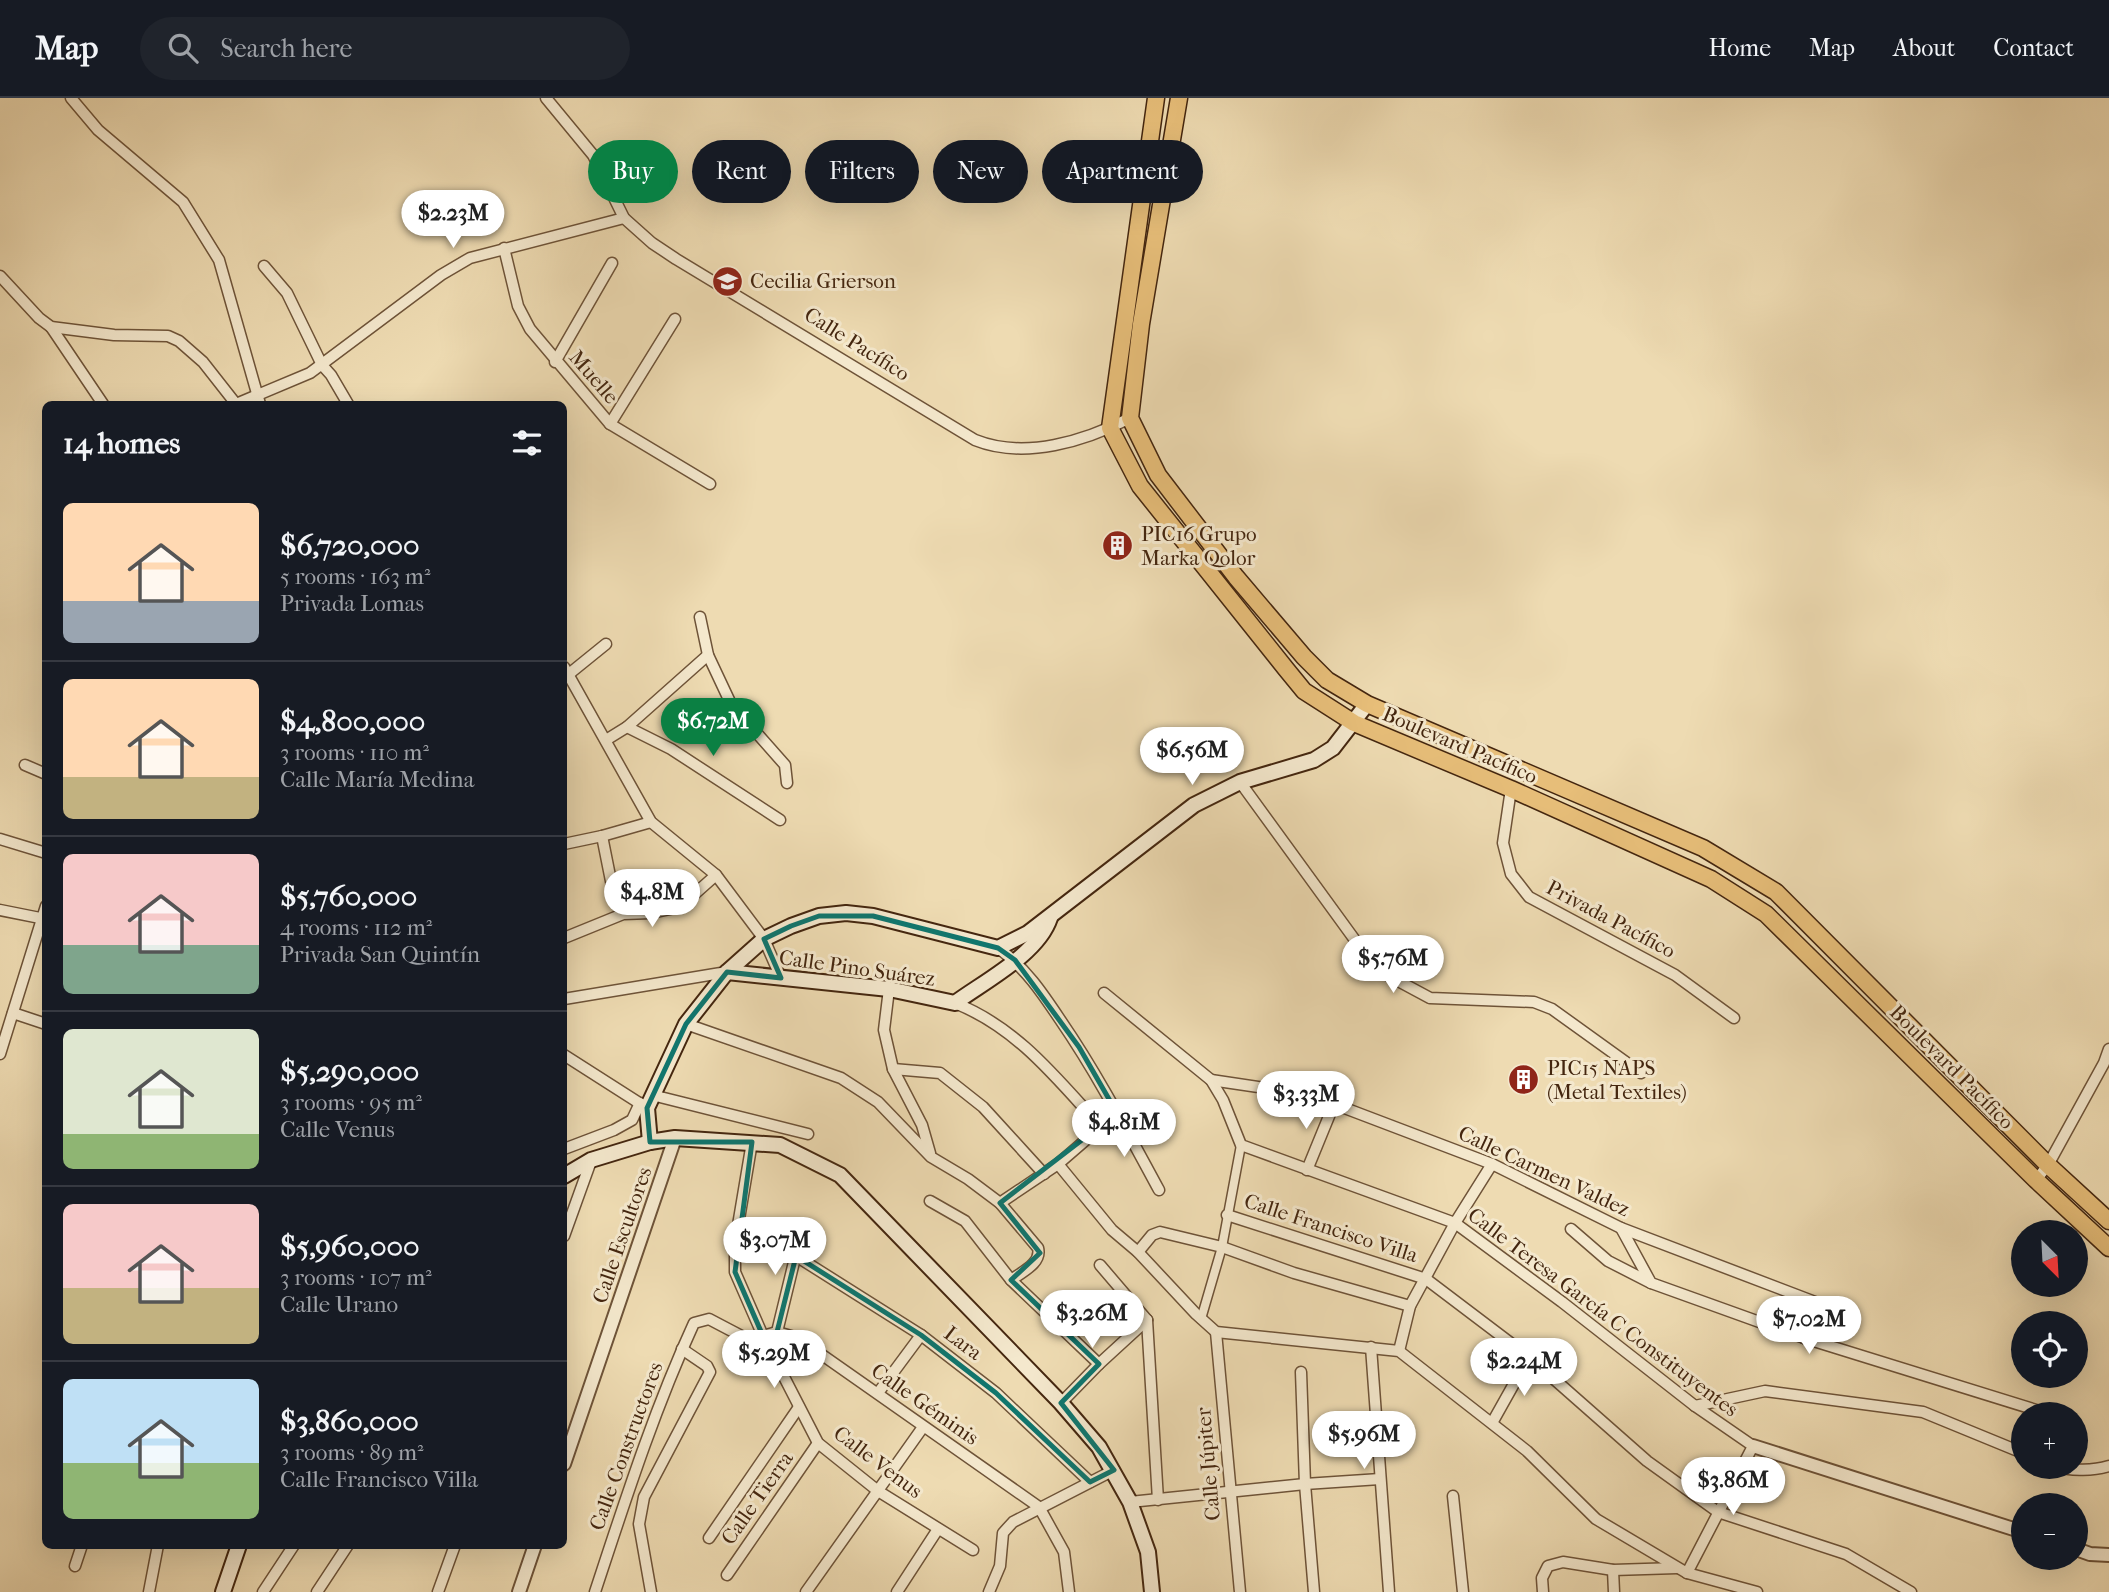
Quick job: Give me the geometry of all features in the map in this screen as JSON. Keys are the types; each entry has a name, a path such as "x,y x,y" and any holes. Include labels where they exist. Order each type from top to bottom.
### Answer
{"main road":[{"path":"1110,428 1156,98"},
{"path":"1130,418 1141,324 1179,98"},
{"name":"Boulevard Pacífico","path":"1130,418 1158,475 1236,577 1327,680 1367,704 1703,848 1776,892 2048,1165 2109,1221"},
{"name":"Boulevard Pacífico","path":"1110,428 1140,486 1304,691 1354,723 1511,789 1712,879 1766,914 2036,1180 2109,1248"},
{"path":"650,1143 646,1102 685,1024 727,972 764,939 819,916 846,913 873,916 998,948 1028,933 1050,917 1194,805 1240,782 1314,760 1333,748 1367,704"},
{"path":"954,1003 1027,951 1046,931 1050,917"},
{"name":"Calle Pino Suárez","path":"727,972 889,989 954,1003"},
{"path":"567,1174 591,1160 675,1138 780,1145 840,1175 1061,1403 1099,1447 1130,1502 1148,1552 1152,1592"},
{"path":"223,1592 238,1549"}],"street":[{"path":"71,98 98,130 183,202 219,260 258,400 322,365 441,275 470,258 624,218 593,155 546,98"},
{"name":"Calle Pacífico","path":"624,218 652,243 676,259 975,439 1002,447 1056,445 1110,428 1130,418"},
{"name":"Muelle","path":"504,248 519,306 530,329 555,362 610,424 710,484"},
{"path":"555,362 612,263"},
{"path":"264,266 286,293 322,365 346,401"},
{"path":"0,276 39,318 51,327 101,401"},
{"path":"610,424 675,319"},
{"path":"51,327 114,335 168,336 203,362 235,401"},
{"path":"700,617 708,654 731,704 785,765 787,783"},
{"path":"567,672 606,644"},
{"path":"606,740 627,727 708,654"},
{"path":"567,676 651,822 716,875 764,939 781,978"},
{"path":"627,727 671,749 780,820"},
{"path":"25,765 42,772"},
{"path":"1240,782 1376,969 1430,998 1534,1002 1552,1009 1641,1073"},
{"name":"Privada Pacífico","path":"1511,789 1503,843 1511,874 1528,897 1675,975 1734,1018"},
{"path":"567,843 651,822"},
{"path":"602,836 613,891"},
{"path":"0,839 42,852"},
{"path":"567,938 624,914 651,913 680,907 716,875"},
{"path":"0,910 42,918"},
{"path":"0,1054 4,1030 13,1013 42,924"},
{"path":"998,948 1015,960 1037,984 1079,1047 1158,1190"},
{"path":"567,999 727,972"},
{"path":"889,989 884,1030 893,1069 922,1125 931,1157"},
{"path":"1104,993 1211,1080 1223,1100 1241,1145 1222,1247 1201,1318"},
{"name":"Calle Pino Suárez","path":"954,1003 980,1013 1029,1049 1102,1128"},
{"path":"13,1013 42,1023"},
{"path":"685,1024 841,1078 878,1102 931,1157 968,1179 1000,1203 1038,1248 1038,1259 1011,1280"},
{"path":"2036,1180 2048,1165 2109,1049"},
{"path":"567,1057 646,1102 808,1134"},
{"path":"893,1069 940,1073 983,1107 1044,1174"},
{"name":"Calle Carmen Valdez","path":"1211,1080 1272,1089 1334,1104 1492,1164 1621,1228 1815,1301 1820,1314 1804,1338"},
{"path":"567,1148 614,1130 632,1120 646,1102"},
{"path":"1307,1170 1334,1104"},
{"path":"1000,1203 1058,1164 1117,1113"},
{"name":"Calle Escultores","path":"567,1455 675,1138"},
{"name":"Calle Venus","path":"752,1142 735,1243 735,1272 763,1336 818,1443 878,1491 973,1550"},
{"name":"Calle Teresa García C Constituyentes","path":"1241,1145 1455,1223 1563,1301 1695,1406 1753,1446 2011,1528"},
{"path":"567,1225 591,1160"},
{"path":"1058,1164 1112,1230 1139,1252 1216,1332 1399,1351 1527,1451 1596,1519 1683,1571 1757,1592"},
{"path":"1399,1351 1410,1306 1455,1223 1492,1164"},
{"path":"930,1201 965,1221 1011,1280 1099,1364"},
{"name":"Calle Francisco Villa","path":"1227,1215 1426,1279 1529,1357 1647,1461 1718,1512 1846,1554 1911,1592"},
{"path":"1621,1228 1651,1283"},
{"path":"763,1336 777,1332 802,1229"},
{"path":"1571,1229 1608,1261 1651,1283 1804,1338 2011,1402"},
{"path":"1139,1252 1152,1235 1160,1232 1222,1247 1294,1273 1410,1306"},
{"name":"Lara","path":"796,1256 921,1335 996,1393 1090,1482"},
{"path":"1100,1265 1147,1320 1158,1500"},
{"name":"Calle Constructores","path":"595,1592 634,1473 694,1323 709,1319 750,1340 763,1336"},
{"path":"1061,1403 1147,1320"},
{"name":"Calle Géminis","path":"777,1332 798,1338 1039,1507 1064,1552 1069,1592"},
{"name":"Calle Júpiter","path":"1216,1332 1240,1592"},
{"path":"878,1393 921,1335"},
{"path":"1371,1347 1389,1592"},
{"path":"651,1592 639,1524 644,1497 710,1372 707,1366 682,1349"},
{"path":"1492,1423 1529,1357"},
{"path":"1301,1371 1304,1485 1314,1592"},
{"path":"1695,1406 1765,1391 1923,1412 2011,1448"},
{"path":"709,1538 799,1407"},
{"path":"806,1592 923,1427"},
{"name":"Calle Tierra","path":"727,1575 818,1443"},
{"path":"1683,1571 1753,1446"},
{"path":"2088,1469 2109,1466"},
{"path":"989,1592 1000,1566 1003,1532 1013,1522 1114,1470"},
{"path":"634,1473 652,1482"},
{"path":"1130,1502 1380,1479"},
{"path":"1453,1496 1463,1592"},
{"path":"897,1592 938,1529"},
{"path":"75,1566 81,1549"},
{"path":"149,1592 157,1549"},
{"path":"263,1592 291,1549"},
{"path":"317,1592 345,1549"},
{"path":"438,1592 454,1549"},
{"path":"519,1592 535,1549"},
{"path":"2088,1553 2109,1555"},
{"path":"1543,1592 1542,1578 1548,1566 1563,1562 1613,1570 1683,1571"},
{"path":"1613,1570 1614,1592"}],"highlighted area":[{"path":"819,916 873,916 998,948 1015,960 1079,1047 1117,1113 1000,1203 1040,1253 1011,1280 1099,1364 1061,1403 1114,1470 1090,1482 996,1393 921,1335 796,1256 777,1332 763,1336 735,1272 752,1142 650,1142 647,1108 686,1024 727,972 781,978 764,939 791,926"}],"place":[{"name":"Cecilia Grierson","path":"727,281"},
{"name":"PIC16 Grupo Marka Qolor","path":"1118,546"},
{"name":"PIC15 NAPS (Metal Textiles)","path":"1524,1080"}]}
